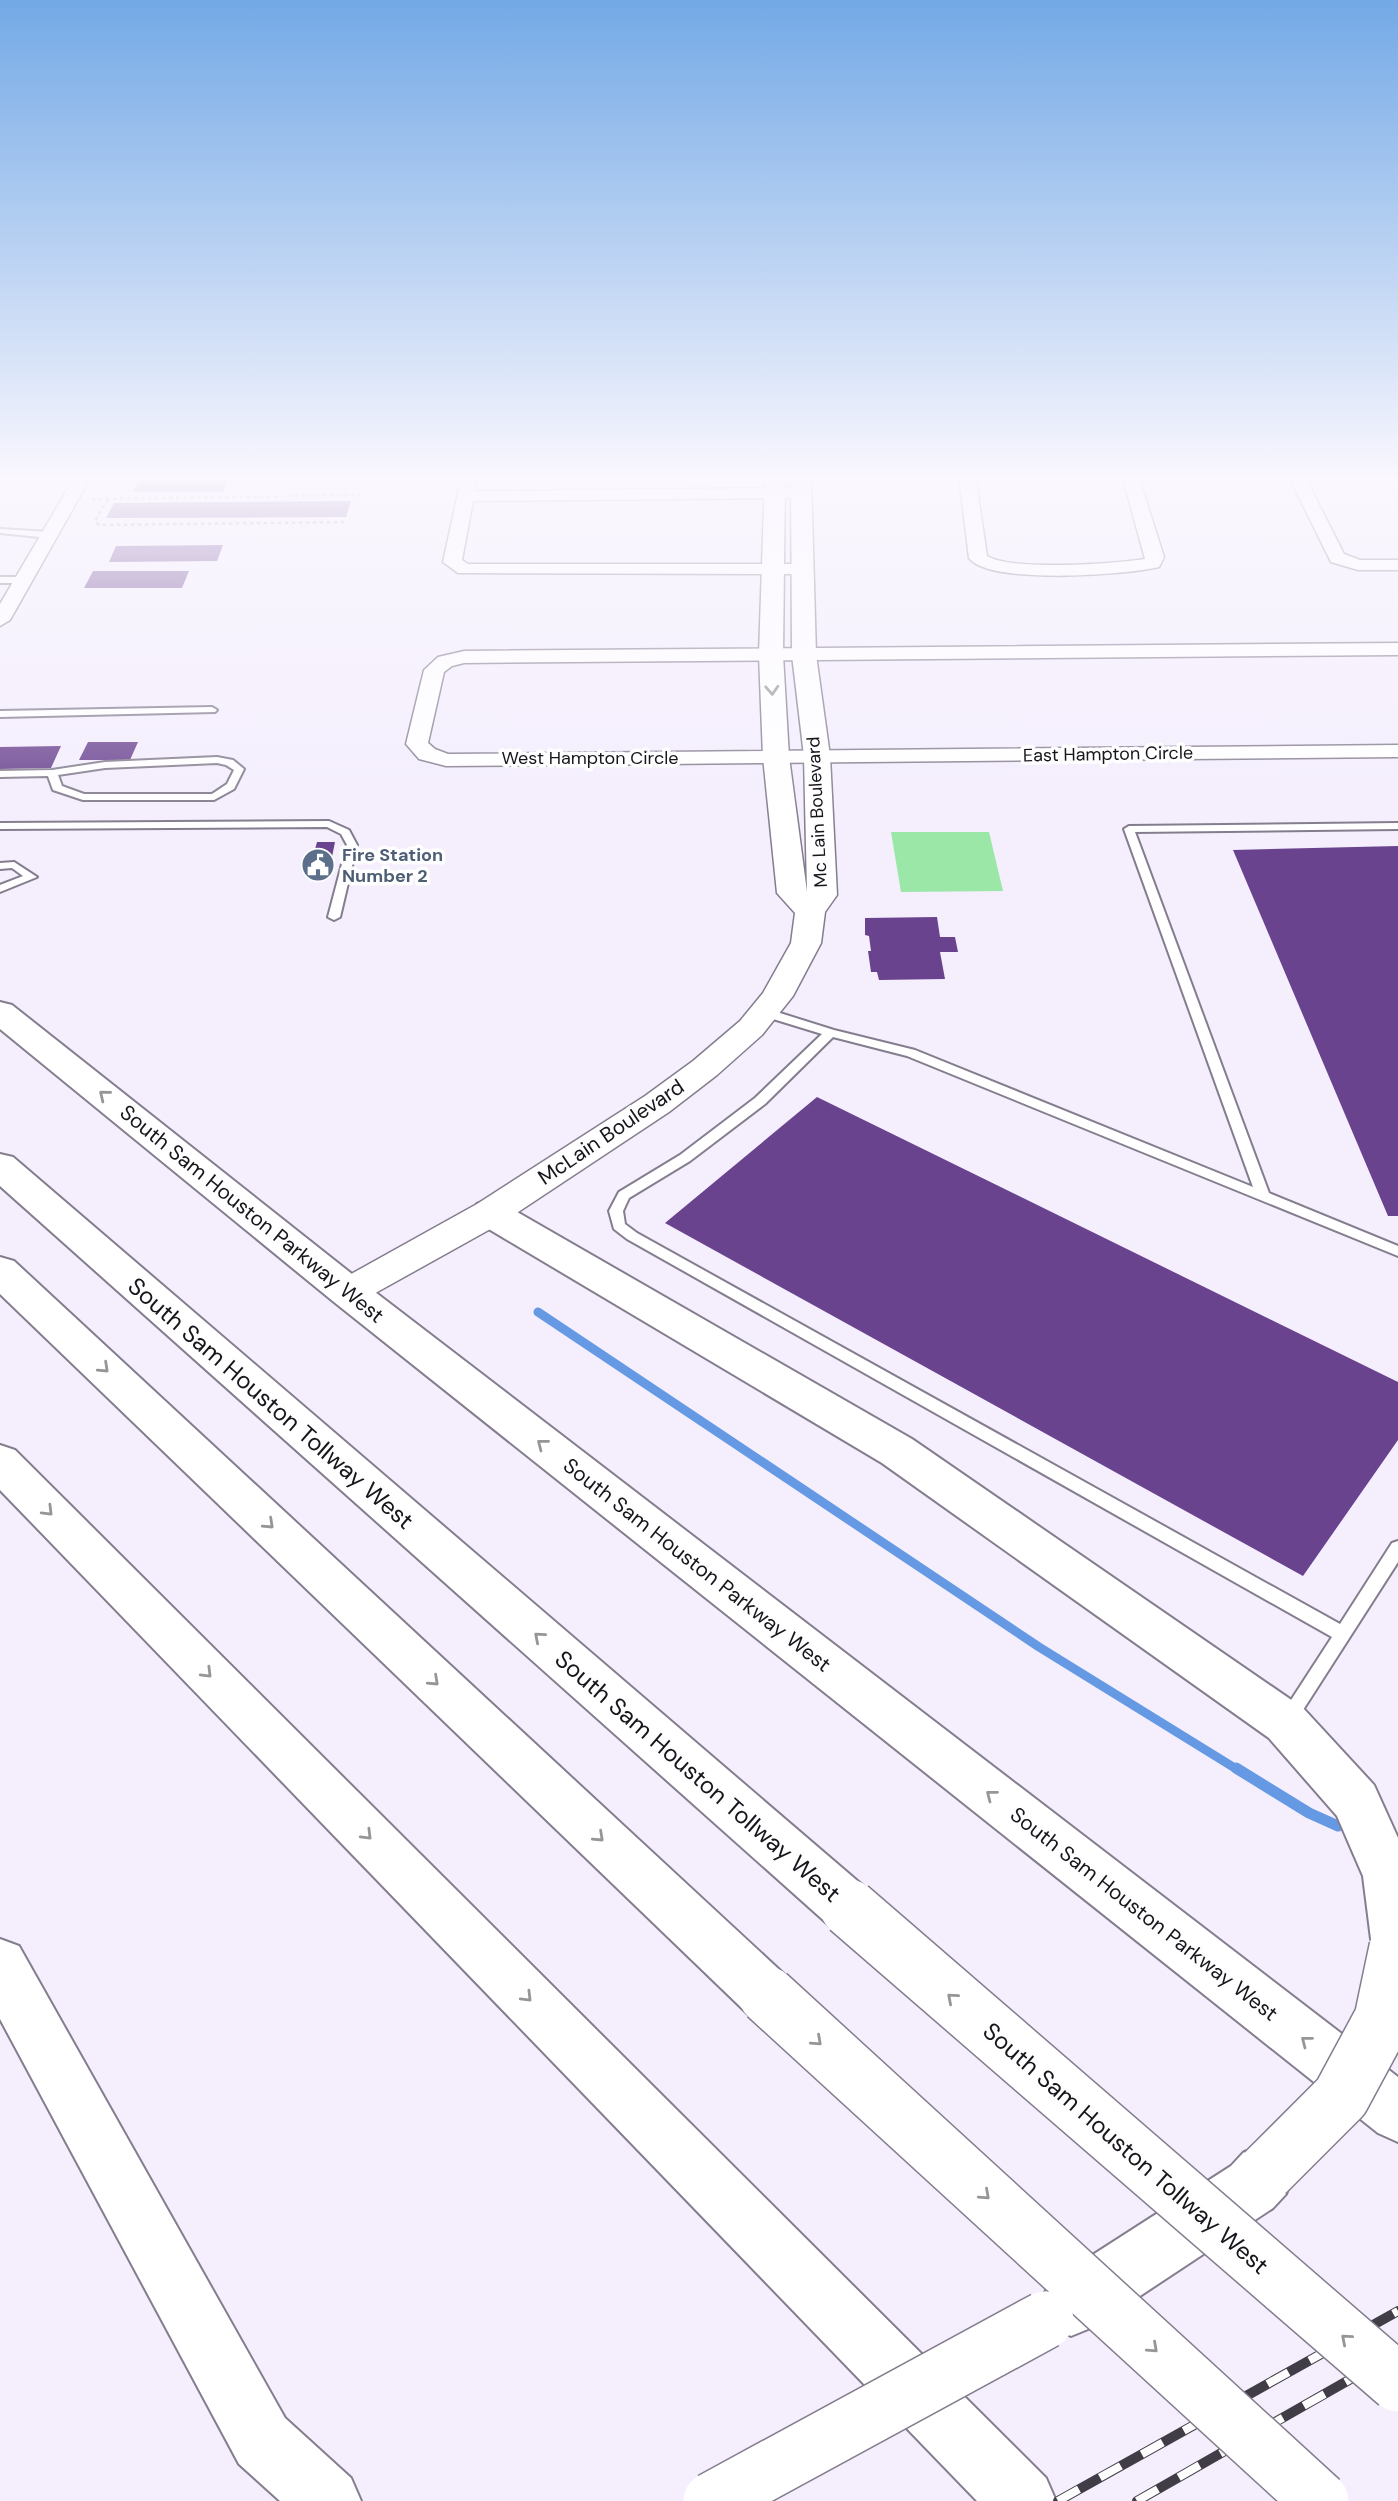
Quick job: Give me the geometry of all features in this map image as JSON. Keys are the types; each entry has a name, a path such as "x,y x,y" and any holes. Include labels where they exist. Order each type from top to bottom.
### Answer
{"main road":[{"name":"South Sam Houston Parkway West","path":"0,1012 348,1292 1398,2113"},
{"path":"0,1147 86,1241"},
{"name":"South Sam Houston Tollway West","path":"0,1166 849,1908 1398,2383"},
{"path":"490,1213 897,1451 1286,1723 1356,1801 1388,1876 1398,1939"},
{"path":"0,1271 766,1995 1320,2501"},
{"path":"0,1280 56,1323"},
{"path":"0,1462 1023,2501"},
{"path":"712,2501 1071,2306 1252,2187 1341,2097 1382,2019 1398,1948"},
{"path":"0,1965 262,2441 328,2501"}],"street":[{"path":"0,620 16,592"},
{"name":"Mc Lain Boulevard","path":"771,592 776,757 792,894 810,912 822,895 817,756 804,655 802,592"},
{"path":"771,655 1398,649"},
{"name":"West Hampton Circle","path":"771,655 464,657 444,661 434,670 417,744 428,754 446,760 817,756"},
{"name":"East Hampton Circle","path":"817,756 1398,751"},
{"path":"786,839 820,839"},
{"name":"McLain Boulevard","path":"348,1292 490,1213 676,1090 724,1052 764,1012 796,966 806,943 810,912"}],"lane":[{"path":"0,714 212,710"},
{"path":"0,774 52,773 75,767 217,760 229,762 239,769 237,779 229,789 214,797 83,797 57,788 52,773"},
{"path":"0,826 329,824 345,832 352,845 334,917"},
{"path":"1263,1196 1129,829 1398,826"},
{"path":"0,866 15,865 31,877 0,889"},
{"path":"764,1012 830,1033 911,1053 1398,1251"},
{"path":"830,1033 760,1101 685,1158 624,1195 616,1211 619,1226 1342,1634"},
{"path":"1286,1723 1398,1548"}],"green space":[{"path":"891,832 989,832 1003,891 901,892"}],"building":[{"path":"88,742 138,742 130,760 79,760"},
{"path":"61,746 51,768 0,769 0,747"},
{"path":"317,842 335,842 332,857 313,857"},
{"path":"1398,846 1398,1216 1388,1216 1233,850"},
{"path":"937,917 940,937 955,937 958,952 940,952 945,979 879,980 877,972 871,972 868,951 871,951 869,936 865,935 865,918"},
{"path":"817,1097 1398,1382 1398,1440 1303,1576 665,1223"}],"waterway":[{"path":"538,1312 1039,1647 1238,1770"},
{"path":"1236,1768 1309,1813 1338,1826"}],"railway":[{"path":"1058,2501 1398,2311"},
{"path":"1137,2501 1398,2352"}],"place":[{"name":"Fire Station Number 2","path":"318,865"}]}
